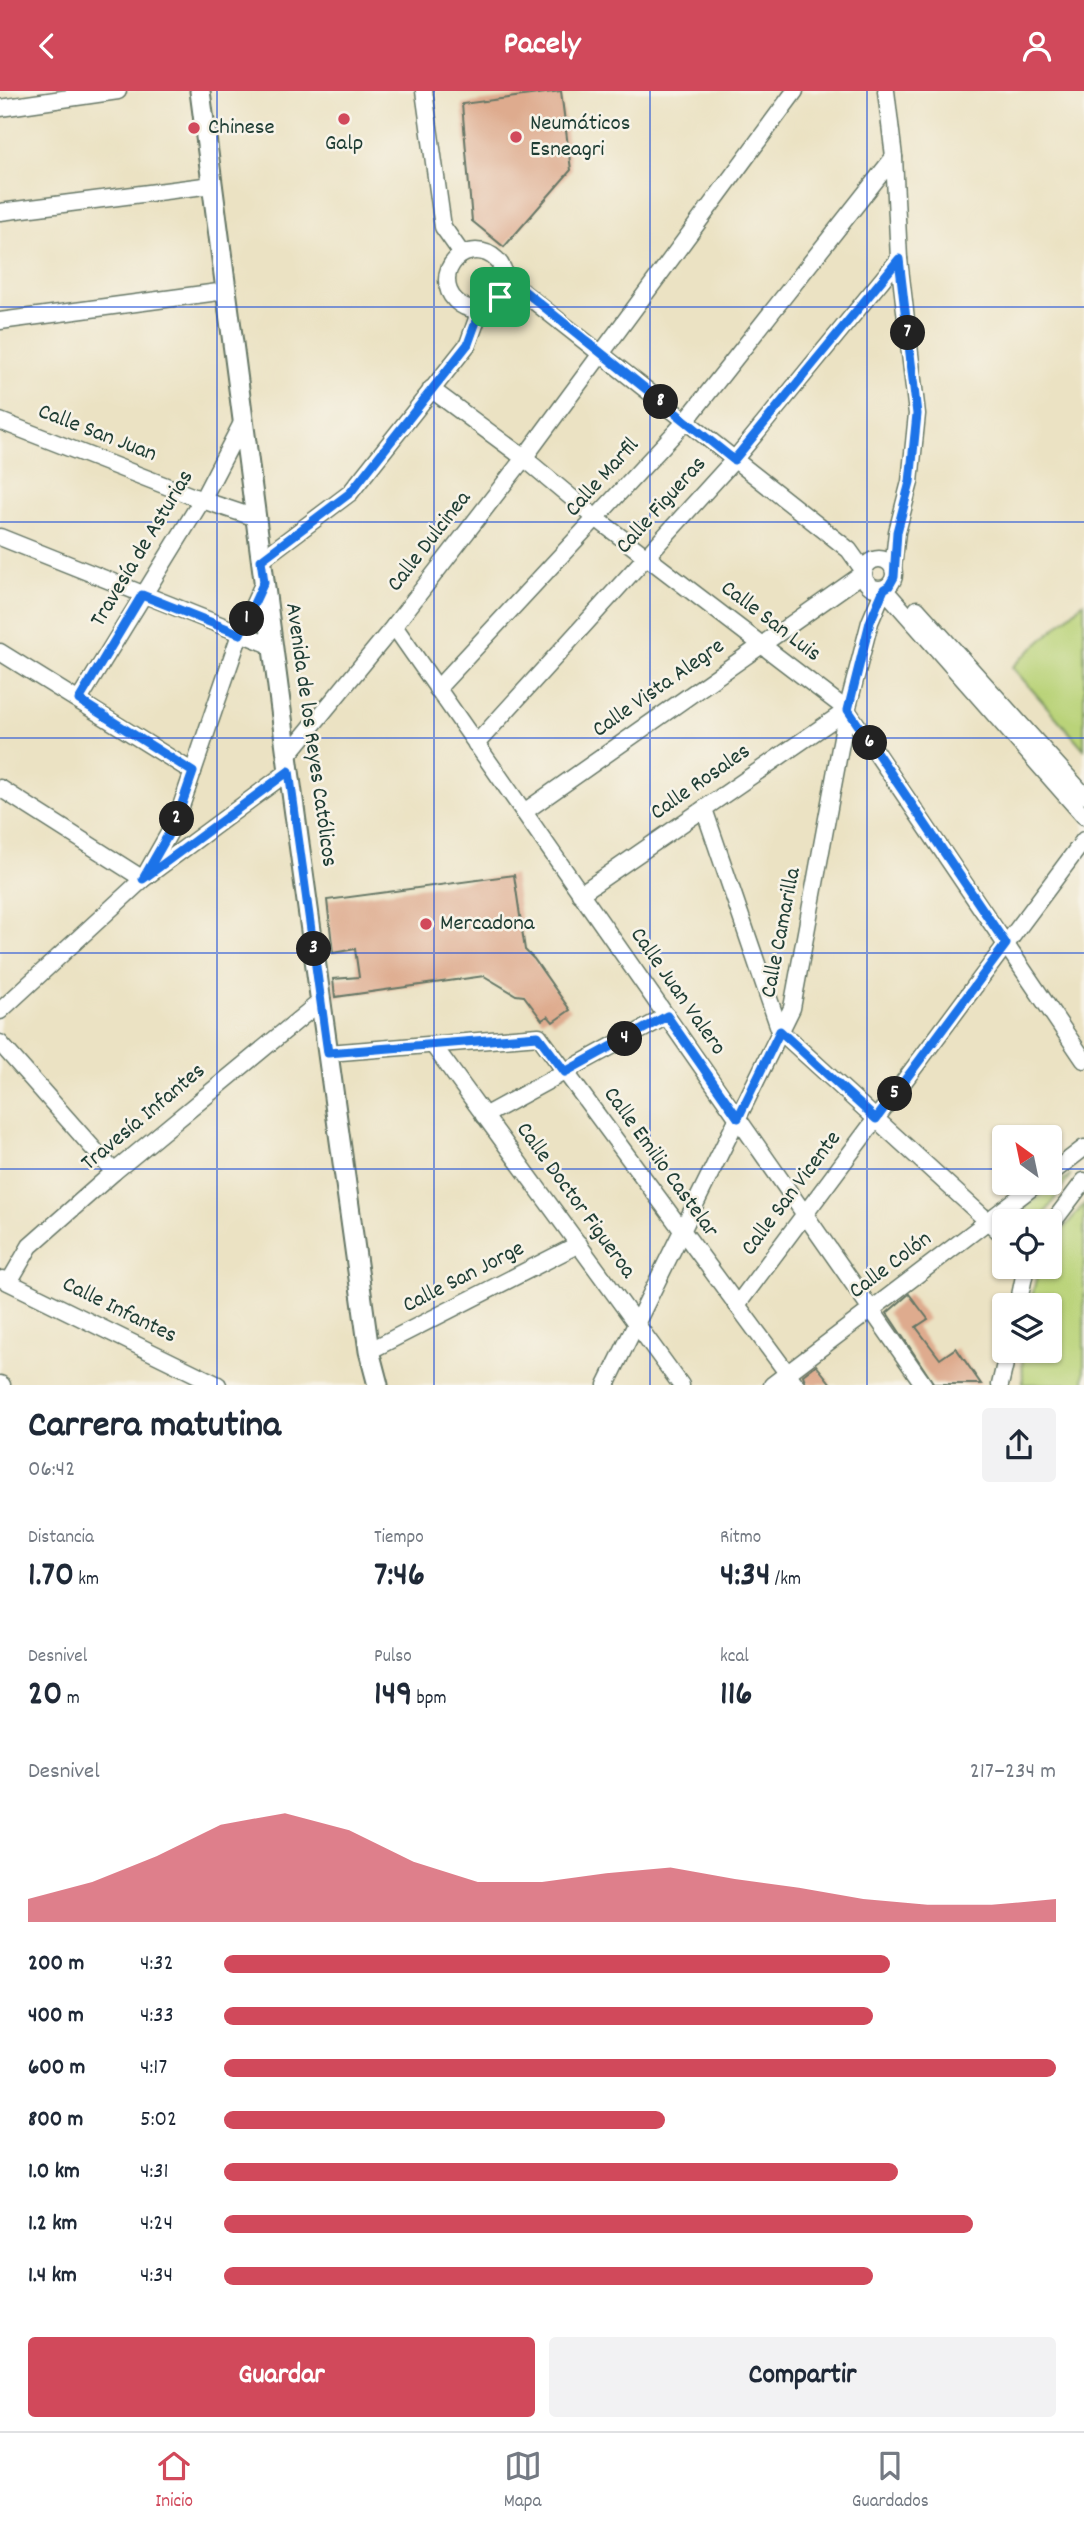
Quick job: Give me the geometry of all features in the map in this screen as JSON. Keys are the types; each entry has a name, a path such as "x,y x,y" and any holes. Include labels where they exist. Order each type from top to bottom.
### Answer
{"street":[{"path":"0,108 118,91"},
{"name":"Avenida de los Reyes Católicos","path":"200,91 369,1351 378,1384"},
{"path":"424,91 443,227 462,254"},
{"name":"Calle Dulcinea","path":"143,879 289,763 524,458 795,91"},
{"path":"886,91 894,157 899,259 917,414 910,482 897,532"},
{"name":"Calle Marfil","path":"437,689 685,422 894,157"},
{"path":"0,212 212,185"},
{"path":"482,251 499,260 506,279 505,288 494,304 476,309 458,303 448,287 449,269 462,254 482,251"},
{"name":"Calle Figueras","path":"476,744 734,460 899,259"},
{"path":"506,279 849,550 867,572 875,589 890,580"},
{"path":"0,321 226,291"},
{"path":"261,560 350,493 468,344 477,319 476,309"},
{"name":"Calle San Luis","path":"431,389 524,458 597,519 760,645 848,710 1084,1060"},
{"name":"Calle San Juan","path":"0,421 202,500 256,518"},
{"name":"Travesía de Asturias","path":"79,700 202,500 243,421"},
{"name":"Calle Vista Alegre","path":"524,812 867,572 897,532"},
{"name":"Calle Camarilla","path":"606,1384 792,1008 848,710 870,622 890,580 897,532"},
{"path":"0,537 273,646"},
{"path":"867,572 886,561 890,580 1084,816"},
{"name":"Calle Camarilla","path":"867,572 870,622"},
{"path":"890,580 1084,795"},
{"path":"0,1011 143,879 176,821 240,634 264,582"},
{"name":"Calle Juan Valero","path":"394,626 924,1384"},
{"path":"0,652 193,772"},
{"name":"Calle Rosales","path":"580,894 848,710"},
{"path":"0,788 143,879"},
{"path":"704,809 780,1031 992,1227"},
{"name":"Calle San Vicente","path":"737,1305 1084,840"},
{"name":"Travesía Infantes","path":"5,1280 30,1246 114,1172 321,1001"},
{"path":"484,1116 667,1016"},
{"name":"Calle Emilio Castelar","path":"328,1053 538,1036 791,1379"},
{"path":"0,1043 114,1172"},
{"name":"Calle Doctor Figueroa","path":"433,1045 681,1384"},
{"path":"1062,1165 1084,1148"},
{"path":"1062,1210 1084,1181"},
{"name":"Calle Colón","path":"772,1384 791,1379 871,1309 1022,1195"},
{"name":"Calle San Jorge","path":"369,1351 579,1244"},
{"name":"Calle Infantes","path":"5,1280 189,1378 218,1384"},
{"path":"1000,1384 1005,1363"}],"green space":[{"path":"1084,602 1084,749 1012,667"},
{"path":"1071,1174 1062,1188 1062,1181"},
{"path":"1042,1195 1057,1195 1048,1209 1023,1209"},
{"path":"1084,1204 1084,1384 1023,1384 1022,1363 1062,1363 1062,1293 1033,1293 1036,1279 1062,1279 1062,1231"}],"building":[{"name":"Neumáticos Esneagri","path":"561,91 571,170 504,247 472,221 462,104"},
{"name":"Mercadona","path":"514,875 525,950 570,1010 553,1022 548,1016 542,1020 524,996 516,995 484,976 335,997 333,979 359,977 355,949 333,953 327,900"},
{"path":"909,1294 928,1319 916,1327 940,1359 956,1348 981,1384 934,1384 887,1313"},
{"path":"816,1365 831,1384 806,1384 803,1375"}],"place":[{"name":"Galp","path":"344,119"},
{"name":"Chinese","path":"194,128"},
{"name":"Neumáticos Esneagri","path":"516,137"},
{"name":"Mercadona","path":"426,924"}],"route":[{"path":"899,259 917,414 910,482 897,532 894,577 884,589 870,622 848,710 1006,944 876,1119 780,1031 738,1118 667,1016 565,1072 538,1036 328,1053 289,771 143,879 176,821 193,772 79,700 142,595 240,634 264,582 261,560 350,493 468,344 477,319 476,309 494,304 500,297 506,279 518,286 734,460 899,259"}]}
